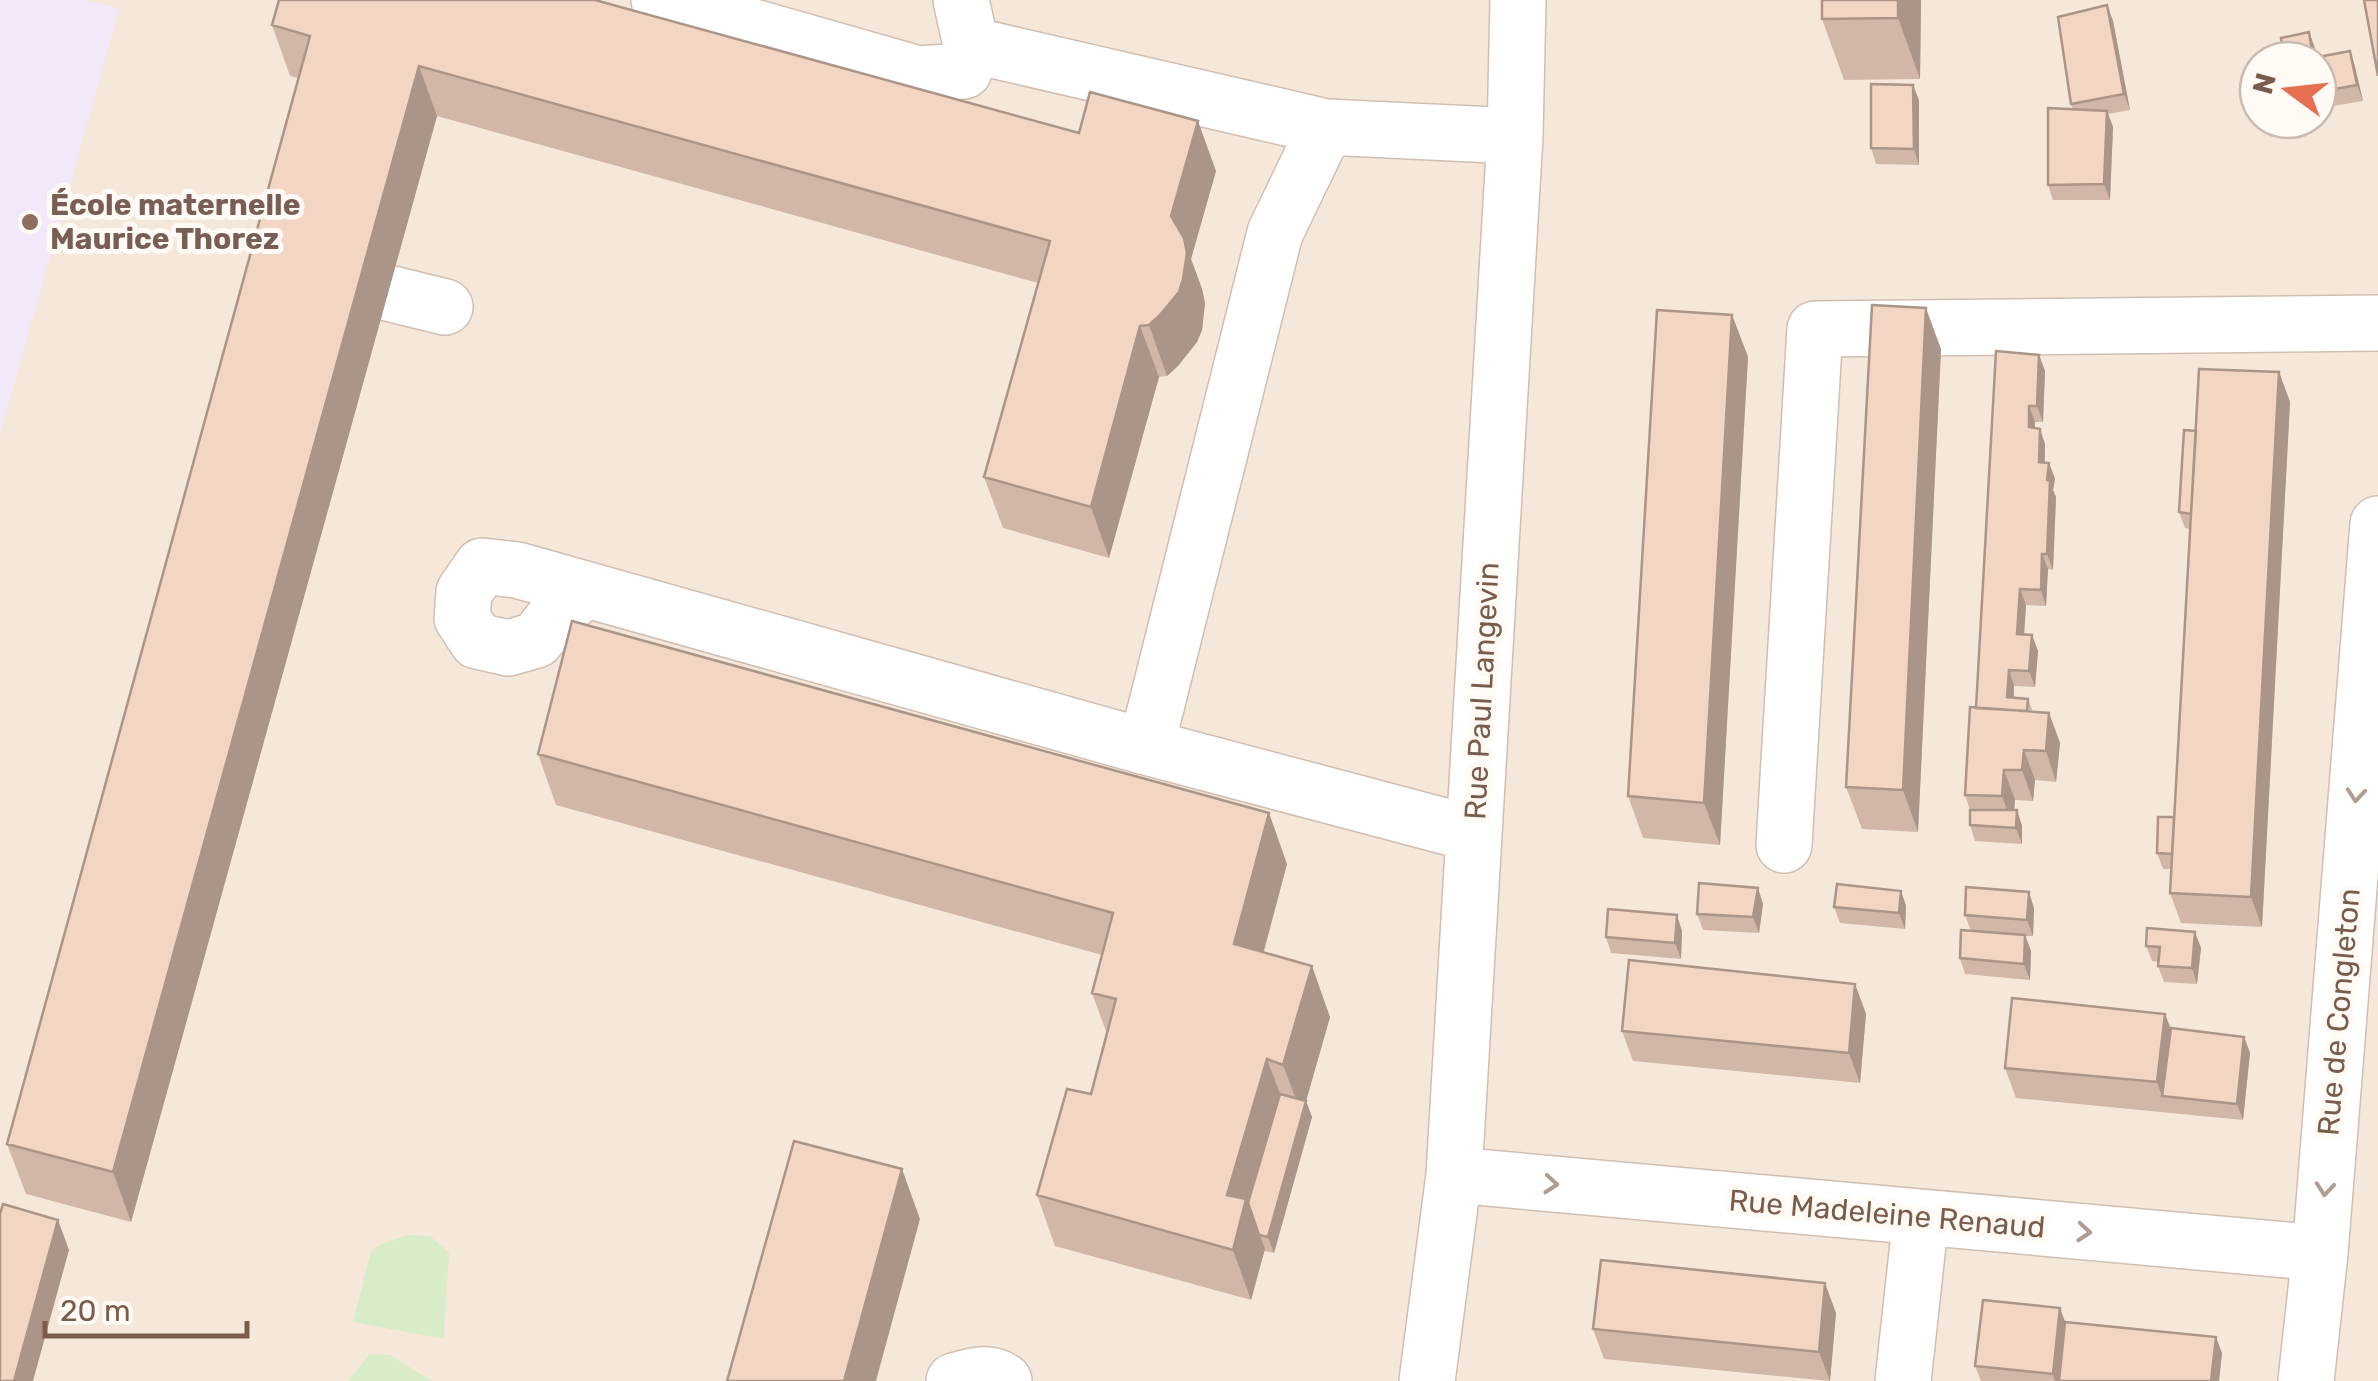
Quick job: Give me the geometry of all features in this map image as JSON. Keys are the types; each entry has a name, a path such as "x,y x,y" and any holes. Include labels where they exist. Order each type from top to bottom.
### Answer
{"street":[{"path":"659,0 918,74 964,71 966,22 1326,128 1515,136"},
{"name":"Rue Paul Langevin","path":"1427,1381 1454,1175 1515,136 1518,0"},
{"path":"1146,747 1275,234 1326,128"},
{"path":"388,293 445,308"},
{"path":"1784,845 1815,329 2378,323"},
{"name":"Rue de Congleton","path":"2306,1381 2320,1253 2378,524"},
{"path":"584,590 1474,834"},
{"name":"Rue Madeleine Renaud","path":"1454,1175 2320,1253"},
{"path":"1903,1381 1921,1218"},
{"path":"954,1381 975,1374 997,1376 1004,1381"}],"shaded area":[{"path":"0,0 2378,0 2378,1381 0,1381"},
{"name":"École maternelle Maurice Thorez","path":"0,0 86,0 119,9 0,435"}],"green space":[{"path":"407,1235 430,1236 449,1253 444,1339 353,1322 371,1252"},
{"path":"370,1354 390,1355 432,1381 348,1381"}],"building":[{"path":"279,0 595,0 1079,133 1090,92 1198,121 1171,216 1184,238 1187,253 1179,292 1149,325 1140,326 1091,507 984,477 1050,241 419,66 113,1172 7,1144 310,36 272,25"},
{"path":"1822,0 1898,0 1898,18 1822,19"},
{"path":"2364,0 2378,0 2378,76"},
{"path":"2107,5 2124,94 2071,104 2058,17"},
{"path":"2309,32 2310,40 2281,40"},
{"path":"2350,51 2357,85 2338,88 2338,53"},
{"path":"1871,84 1913,85 1914,149 1871,148"},
{"path":"2048,108 2107,111 2104,184 2048,185"},
{"path":"1872,305 1926,308 1903,790 1846,787"},
{"path":"1657,310 1732,315 1704,803 1628,796"},
{"path":"1996,351 2039,355 2037,406 2029,406 2029,427 2040,429 2039,462 2049,463 2047,554 2042,554 2041,590 2020,589 2017,634 2032,635 2029,671 2009,670 2007,697 2028,699 2027,711 1976,708"},
{"path":"2199,369 2279,372 2251,897 2170,893"},
{"path":"2184,430 2196,431 2191,514 2179,512"},
{"path":"572,621 1269,813 1234,944 1312,966 1283,1065 1267,1059 1227,1195 1246,1199 1233,1250 1037,1195 1067,1089 1091,1094 1116,999 1092,993 1113,913 538,754"},
{"path":"1970,707 2049,713 2046,751 2024,750 2022,770 2004,770 2002,796 1965,795"},
{"path":"1970,810 2017,810 2016,828 1970,825"},
{"path":"2158,817 2174,817 2172,854 2157,853"},
{"path":"1699,883 1758,888 1753,917 1697,914"},
{"path":"1837,884 1901,891 1899,913 1834,907"},
{"path":"1966,887 2029,892 2027,920 1965,915"},
{"path":"1608,909 1677,915 1675,943 1606,937"},
{"path":"2147,928 2195,932 2192,968 2158,966 2160,947 2146,946"},
{"path":"1961,930 2025,935 2024,964 1960,958"},
{"path":"1629,960 1855,984 1849,1053 1622,1031"},
{"path":"2012,998 2165,1014 2157,1082 2005,1068"},
{"path":"2171,1028 2244,1037 2237,1104 2162,1096"},
{"path":"1280,1094 1306,1101 1268,1237 1259,1235 1248,1203"},
{"path":"794,1141 902,1169 844,1381 727,1381"},
{"path":"3,1204 58,1220 14,1381 0,1381"},
{"path":"1601,1260 1825,1283 1819,1352 1593,1329"},
{"path":"1983,1300 2060,1308 2053,1374 1975,1366"},
{"path":"2065,1322 2216,1337 2211,1381 2059,1381"}],"place":[{"name":"École maternelle Maurice Thorez","path":"30,222"}]}
